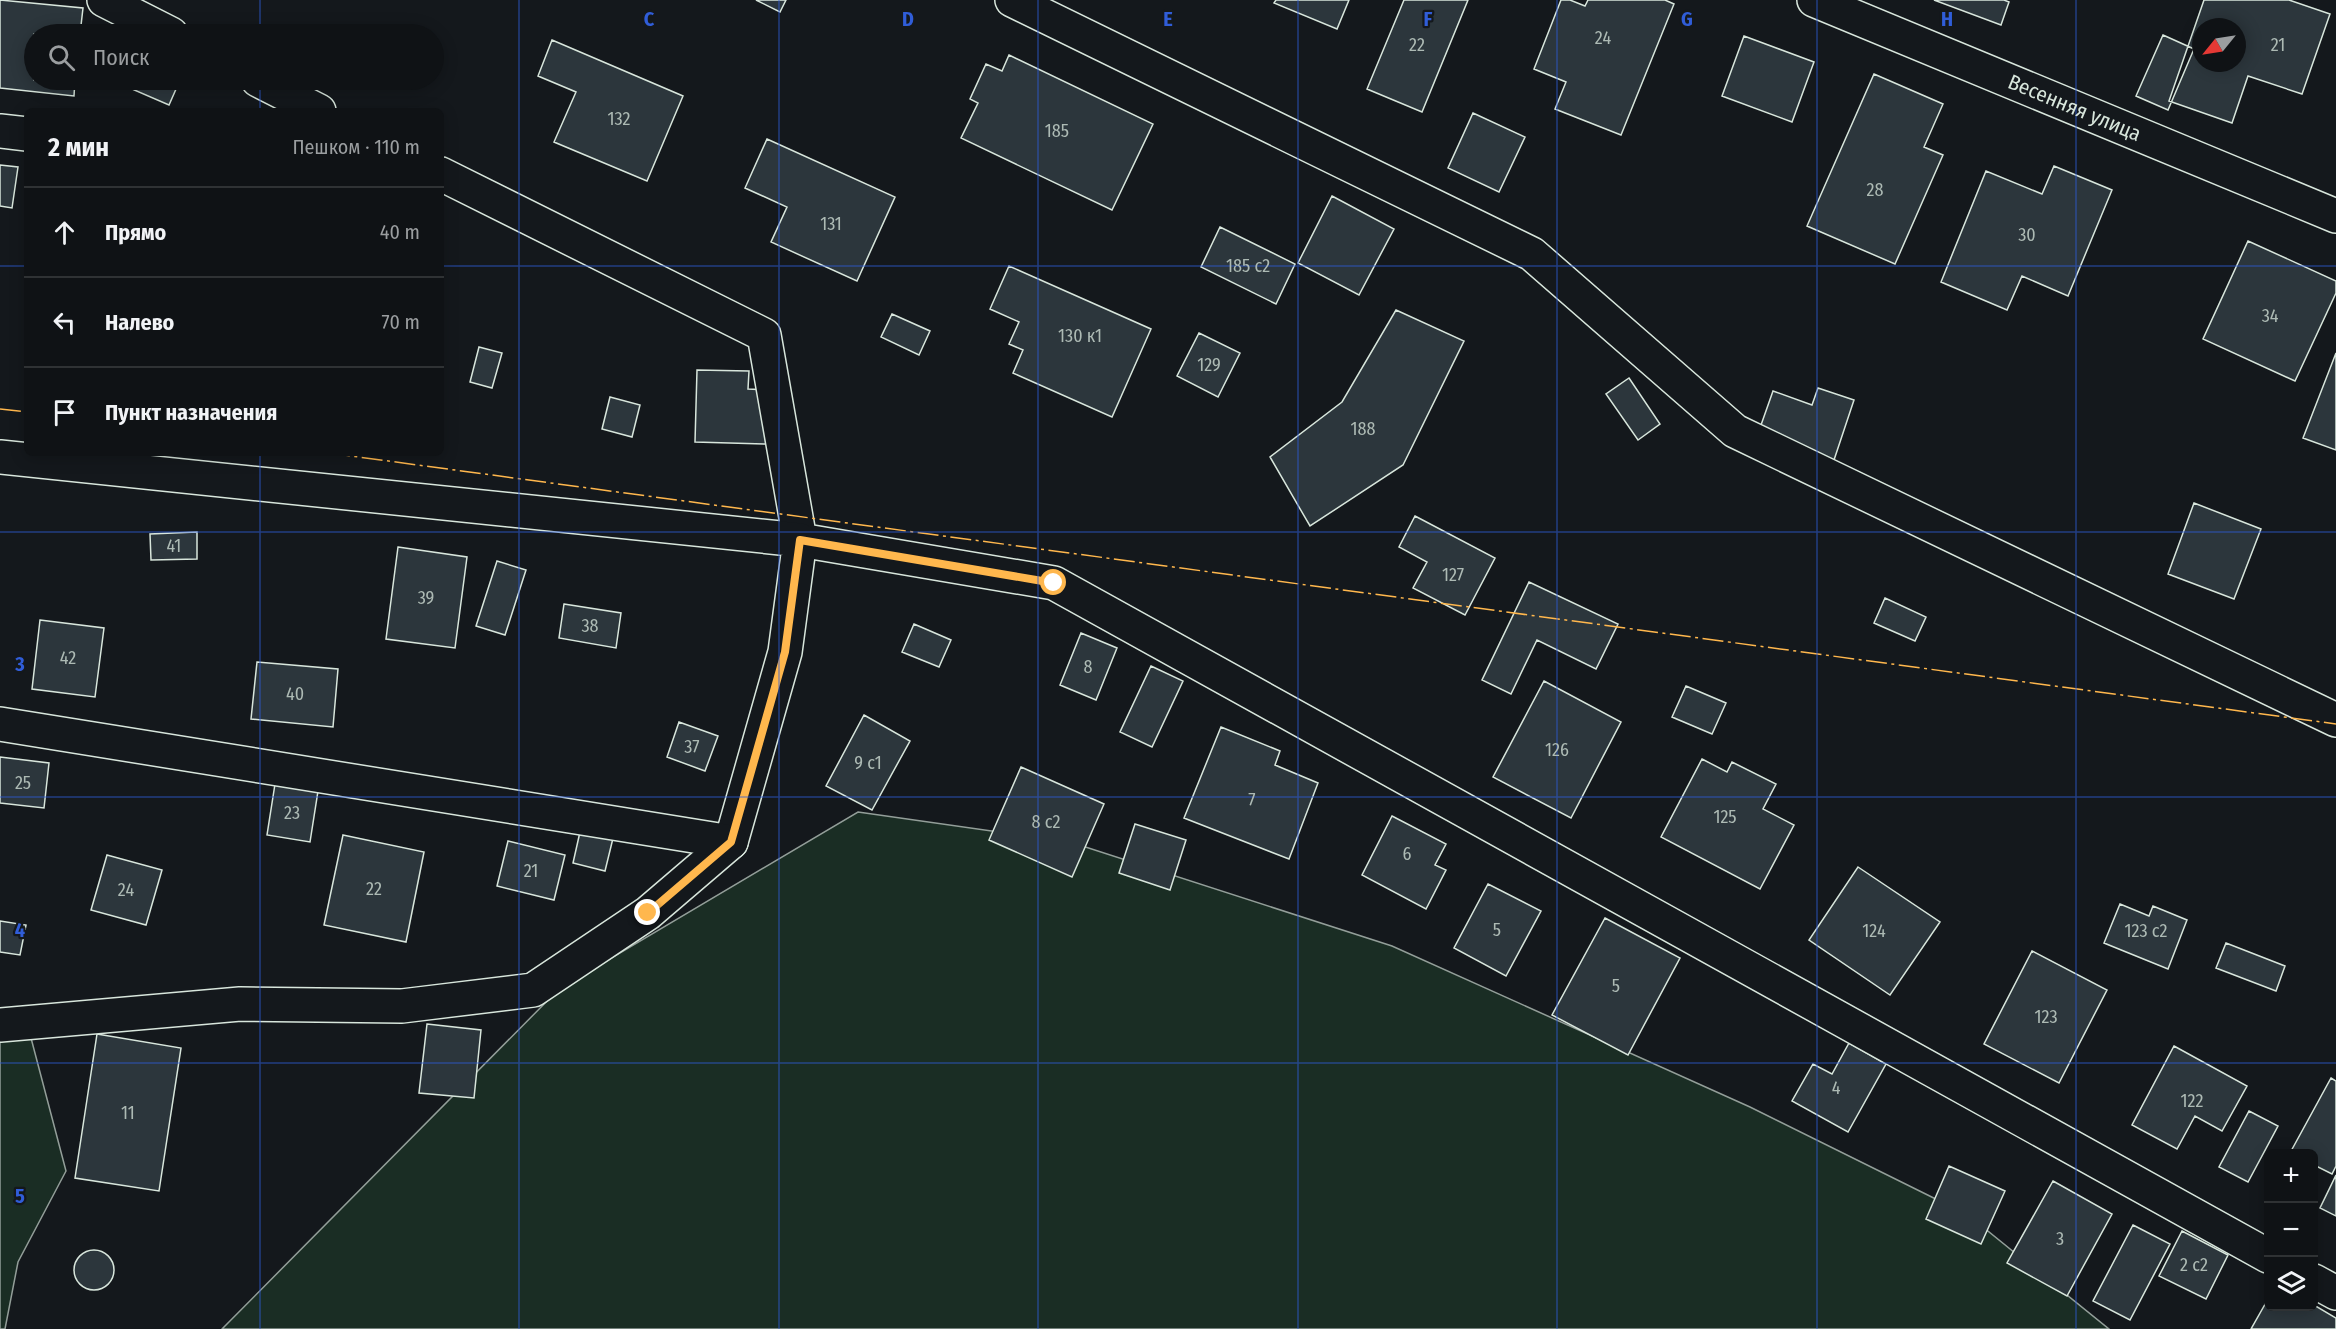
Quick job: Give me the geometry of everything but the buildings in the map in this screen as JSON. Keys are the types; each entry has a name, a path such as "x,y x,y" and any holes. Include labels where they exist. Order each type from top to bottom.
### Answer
{"street":[{"path":"104,0 151,24"},
{"path":"1012,0 1532,254 1736,431 2336,720"},
{"name":"Весенняя улица","path":"1814,0 2336,216"},
{"path":"278,90 313,108"},
{"path":"0,131 24,134"},
{"path":"0,1025 240,1004 402,1006 533,990 648,913 731,842 785,652 800,540 764,335 444,176"},
{"path":"0,457 800,540 1054,583 2264,1254"},
{"path":"0,724 731,842"},
{"path":"2318,1284 2336,1293"}],"green space":[{"path":"858,812 1070,842 1392,946 1750,1107 1968,1215 2109,1329 222,1329 559,989"},
{"path":"26,1019 66,1171 18,1262 5,1329 0,1329 0,1032"}],"power":[{"path":"0,409 24,412"},
{"path":"351,456 2336,724"}],"route":[{"path":"648,913 731,842 785,652 800,540 1054,583"}]}
